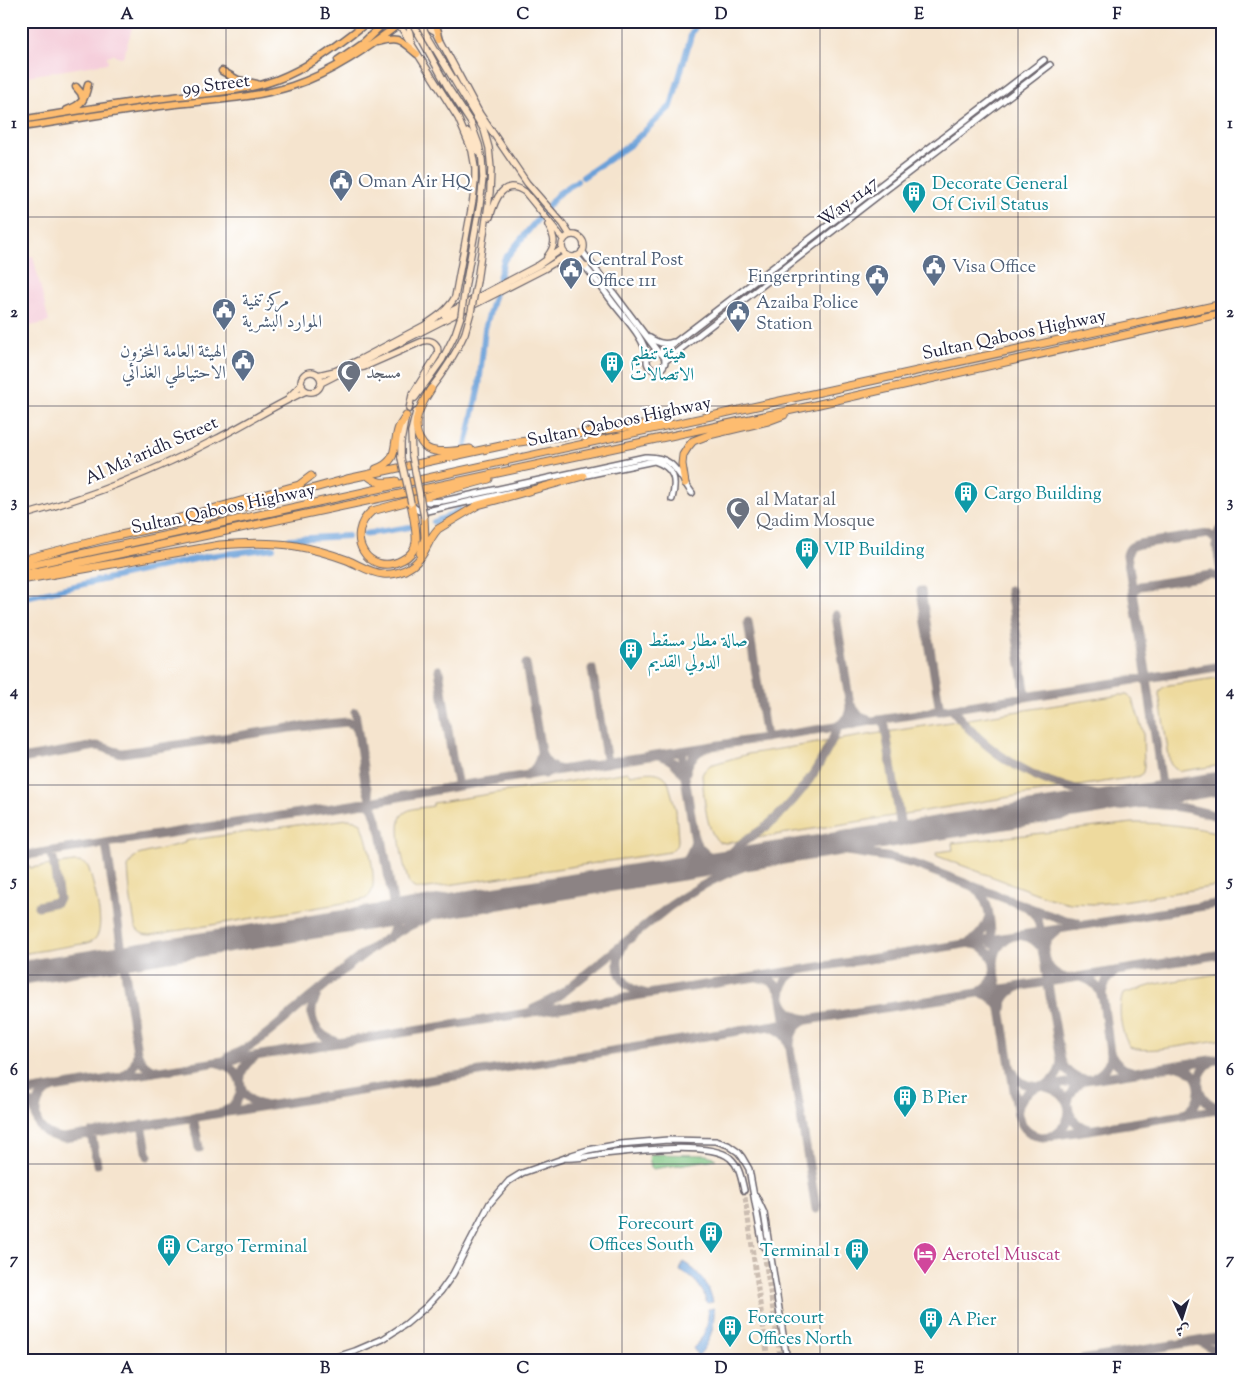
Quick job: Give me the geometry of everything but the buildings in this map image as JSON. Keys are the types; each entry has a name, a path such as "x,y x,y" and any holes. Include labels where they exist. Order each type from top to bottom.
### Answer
{"highway":[{"name":"Sultan Qaboos Highway","path":"21,567 1223,304"},
{"name":"Sultan Qaboos Highway","path":"21,575 806,407 1223,313"},
{"path":"430,389 420,407 415,426 424,447 432,451 442,452 715,415"},
{"path":"685,483 682,464 683,455 693,441 708,435 768,421 806,407"},
{"path":"21,560 220,514 381,468 394,455 400,426 406,416"},
{"path":"347,479 510,444"},
{"path":"541,464 376,509 367,514 360,527 359,536 363,551 370,559 384,565 392,564 420,550 438,529 478,505 560,480 584,476"},
{"path":"368,475 374,480 381,482 429,477"},
{"path":"111,538 299,485 311,476"},
{"path":"21,580 220,545 246,543 296,546 346,560 376,573 399,572 414,564 422,556 416,536 411,503"},
{"path":"420,550 425,538 423,514"}],"main road":[{"name":"99 Street","path":"21,120 127,103 222,92 263,84 299,70 370,21"},
{"path":"319,75 364,42 386,21"},
{"path":"411,21 425,39 484,130 488,140 491,169 485,233 471,312 465,333 450,364 418,406 413,420 410,439 423,514"},
{"path":"411,503 401,458 401,434 409,409 442,360 455,334 461,316 483,178 479,145 471,123 447,86 425,39 419,21"},
{"path":"430,21 488,132 491,141 490,156"},
{"path":"435,21 440,40"},
{"name":"99 Street","path":"21,127 150,107 241,97 292,86 338,65 373,43 399,22"},
{"path":"399,22 417,54 472,138 482,160"},
{"path":"417,54 409,30 412,24 414,22 421,22 435,31"},
{"path":"373,43 395,38 417,54"},
{"path":"230,69 232,77"},
{"path":"222,71 245,82 263,84"},
{"path":"52,115 74,108 80,104 88,84"},
{"path":"76,87 81,93 83,100"},
{"path":"318,374 321,379 320,387 316,391 306,390 302,384 302,378 306,374 334,371 568,255 576,256 582,251 582,240 578,236 570,235 527,183 480,114"},
{"path":"425,325 446,310 455,297 473,199 475,168 472,150 458,118"},
{"path":"485,233 500,192 506,188 520,188 564,240"},
{"path":"539,265 552,250 554,242 551,230 540,210"},
{"path":"568,255 562,249 562,242 570,235"},
{"path":"507,286 562,249"},
{"path":"552,264 574,260 586,266"},
{"path":"321,383 484,297"},
{"path":"344,372 364,367 423,341 433,341 437,345 437,355 412,395 409,409"},
{"name":"Al Ma'aridh Street","path":"287,399 302,384"},
{"name":"Al Ma'aridh Street","path":"21,516 99,490 185,455 306,390"}],"street":[{"name":"Way 1147","path":"659,352 678,340 1044,60"},
{"name":"Way 1147","path":"665,361 879,194 1050,65"},
{"path":"576,256 586,266 636,333 645,347 647,366 654,370 662,368 665,361 663,355 582,251"},
{"path":"646,335 655,342 664,344 678,340"},
{"path":"647,357 652,353 659,352"},
{"path":"411,503 414,508 423,514 645,457 662,458 669,462 692,493"},
{"path":"584,476 654,461 663,464 674,478 675,487 672,499"},
{"path":"420,499 428,502 443,502 560,480"},
{"path":"326,1360 355,1352 383,1339 422,1311 445,1286 487,1207 505,1184 522,1173 576,1153 602,1147 655,1140 702,1140 716,1141 728,1145 738,1152 748,1164 763,1246"},
{"path":"565,1158 674,1148 714,1150 726,1155 735,1163 740,1172 744,1190"},
{"path":"753,1189 764,1213 787,1360"}],"shaded area":[{"path":"21,21 134,21 122,57 116,57 115,54 107,56 108,63 21,77"},
{"path":"33,256 49,322 21,328 21,258"}],"green space":[{"path":"651,1154 707,1155 716,1159 653,1169 649,1156"}],"sand":[{"path":"1223,677 1223,765 1182,771 1176,769 1170,763 1159,694 1160,690 1169,685"},
{"path":"1127,695 1131,698 1143,732 1144,767 1140,776 726,843 719,842 714,837 708,821 702,775 710,765 748,754"},
{"path":"628,772 630,775 645,773 661,774 668,781 676,810 678,841 677,845 670,852 421,889 414,888 409,883 399,836 400,819 406,812 433,806 433,803"},
{"path":"348,819 361,823 371,858 373,887 365,899 151,935 142,933 135,926 128,867 133,858 138,855 184,843 184,841"},
{"path":"1133,823 1178,826 1223,834 1223,885 1117,902 1094,904 1070,903 1049,898 937,856 936,854 937,852 953,850 952,843"},
{"path":"74,862 83,863 89,869 99,913 100,922 97,936 88,943 21,954 21,868"},
{"path":"1223,973 1223,1039 1161,1049 1148,1050 1130,1047 1124,1035 1120,1014 1123,994 1156,984"}],"water":[{"path":"683,1262 702,1279 709,1290 713,1302 707,1303 697,1284 690,1276 680,1271"},
{"path":"714,1308 711,1334 706,1346 698,1356 693,1348 705,1331 708,1309"}],"waterway":[{"path":"583,177 631,144 671,106 692,32 699,21"},
{"path":"549,205 558,194 577,181"},
{"path":"466,445 479,386 485,329 504,260 546,209"},
{"path":"434,522 449,516 459,509"},
{"path":"365,534 410,527"},
{"path":"290,539 348,536"},
{"path":"21,598 209,556 273,548"}],"taxiway":[{"path":"1223,529 1219,531 1216,540 1223,583"},
{"path":"1163,793 1127,555 1131,548 1139,544 1208,534 1216,540"},
{"path":"1133,594 1135,589 1140,586 1211,575 1218,577 1223,584"},
{"path":"1010,590 1026,697"},
{"path":"921,591 940,711"},
{"path":"836,615 853,725"},
{"path":"748,622 766,738"},
{"path":"526,664 545,774"},
{"path":"21,856 1223,666"},
{"path":"592,669 607,763"},
{"path":"439,670 458,786"},
{"path":"836,727 847,718 850,704 860,717 871,721"},
{"path":"952,709 988,746 1021,768 1042,779 1117,800"},
{"path":"355,712 365,781 381,832 395,914 394,929 389,938"},
{"path":"884,720 902,834"},
{"path":"21,759 96,746 123,753 290,728 347,722 354,725 358,731"},
{"path":"671,870 681,865 688,858 695,841 706,854 722,862 742,843 779,816 817,768 838,727"},
{"path":"686,772 691,759 703,749"},
{"path":"681,752 699,866"},
{"path":"526,776 536,766 541,753 548,764 561,770"},
{"path":"661,756 674,763 683,774"},
{"path":"1080,806 1152,804 1188,809 1223,818"},
{"path":"106,843 137,1052"},
{"path":"794,851 827,849 892,858 917,865 1059,919 1077,922"},
{"path":"38,906 56,902 59,899 52,852"},
{"path":"533,1009 560,995 670,906 698,888 753,863 785,852"},
{"path":"976,888 981,893 987,906 992,943"},
{"path":"228,1057 259,1040 356,960 389,937 434,915 481,900"},
{"path":"21,1093 1223,903"},
{"path":"1029,909 1038,921 1041,937"},
{"path":"971,941 982,932 988,919"},
{"path":"1059,930 1048,939 1044,953 1047,964 1051,969 1066,978"},
{"path":"1023,936 1034,940 1042,949 1061,1060 1067,1071 1073,1076 1085,1080 1223,1058"},
{"path":"1008,938 997,949 994,965 1018,1115 1022,1124 1030,1133 1043,1137 1223,1109"},
{"path":"972,944 984,948 993,962 994,974 992,980 981,991"},
{"path":"623,946 618,961 621,976 630,987 644,993"},
{"path":"56,1087 45,1092 40,1099 36,1113 42,1129 51,1135 64,1138 1223,954"},
{"path":"767,1026 775,1028 782,1033 790,1046 791,1037 797,1026 809,1019 792,1013 782,1000 784,984 797,971"},
{"path":"1095,1077 1105,1070 1109,1060 1110,1052 1102,993 1107,979 1115,972"},
{"path":"1079,977 1094,983 1102,997"},
{"path":"760,978 773,983 782,995"},
{"path":"981,993 994,1000 1002,1011 1006,997 1018,987"},
{"path":"317,995 312,1010 314,1024 323,1035 338,1042"},
{"path":"782,999 816,1209"},
{"path":"123,1076 133,1066 137,1052 144,1064 157,1070"},
{"path":"1110,1052 1118,1065 1131,1071"},
{"path":"254,1058 243,1070 241,1084 243,1091 248,1097 254,1102 263,1105"},
{"path":"1214,1060 1202,1072 1199,1079 1199,1087 1205,1100 1220,1108"},
{"path":"1046,1085 1057,1075 1061,1061"},
{"path":"218,1063 234,1071 241,1084 238,1099 233,1106 225,1111"},
{"path":"1179,1066 1193,1074 1199,1088 1196,1102 1184,1114"},
{"path":"1013,1072 1018,1080 1034,1086 1083,1080"},
{"path":"1068,1102 1073,1090 1082,1081"},
{"path":"1018,1110 1024,1096 1037,1087"},
{"path":"1046,1087 1055,1090 1061,1095 1068,1107 1067,1121 1055,1134"},
{"path":"21,1097 32,1104 36,1114"},
{"path":"1069,1112 1077,1123 1090,1129"},
{"path":"193,1117 199,1148"},
{"path":"142,1125 148,1156"},
{"path":"91,1133 97,1164"},
{"path":"1081,1360 1223,1337"},
{"path":"1200,1342 1212,1348 1220,1360"}],"runway":[{"path":"21,973 1223,783"}],"tunnel":[{"path":"744,1190 768,1360"},
{"path":"763,1246 780,1356"}],"place":[{"name":"Oman Air HQ","path":"341,202"},
{"name":"Decorate General Of Civil Status","path":"914,214"},
{"name":"Visa Office","path":"934,287"},
{"name":"Central Post Office 111","path":"571,290"},
{"name":"Fingerprinting","path":"877,297"},
{"name":"مركز تنمية الموارد البشرية","path":"224,331"},
{"name":"Azaiba Police Station","path":"738,333"},
{"name":"الهيئة العامة المخزون الاحتياطي الغذائي","path":"243,382"},
{"name":"هيئة تنظيم الاتصالات","path":"612,384"},
{"name":"مسجد","path":"349,393"},
{"name":"Cargo Building","path":"966,514"},
{"name":"al Matar al Qadim Mosque","path":"738,530"},
{"name":"VIP Building","path":"807,570"},
{"name":"صالة مطار مسقط الدولي القديم","path":"631,671"},
{"name":"B Pier","path":"905,1118"},
{"name":"Forecourt Offices South","path":"711,1254"},
{"name":"Cargo Terminal","path":"169,1267"},
{"name":"Terminal 1","path":"857,1271"},
{"name":"Aerotel Muscat","path":"925,1275"},
{"name":"A Pier","path":"931,1340"},
{"name":"Forecourt Offices North","path":"730,1348"}]}
